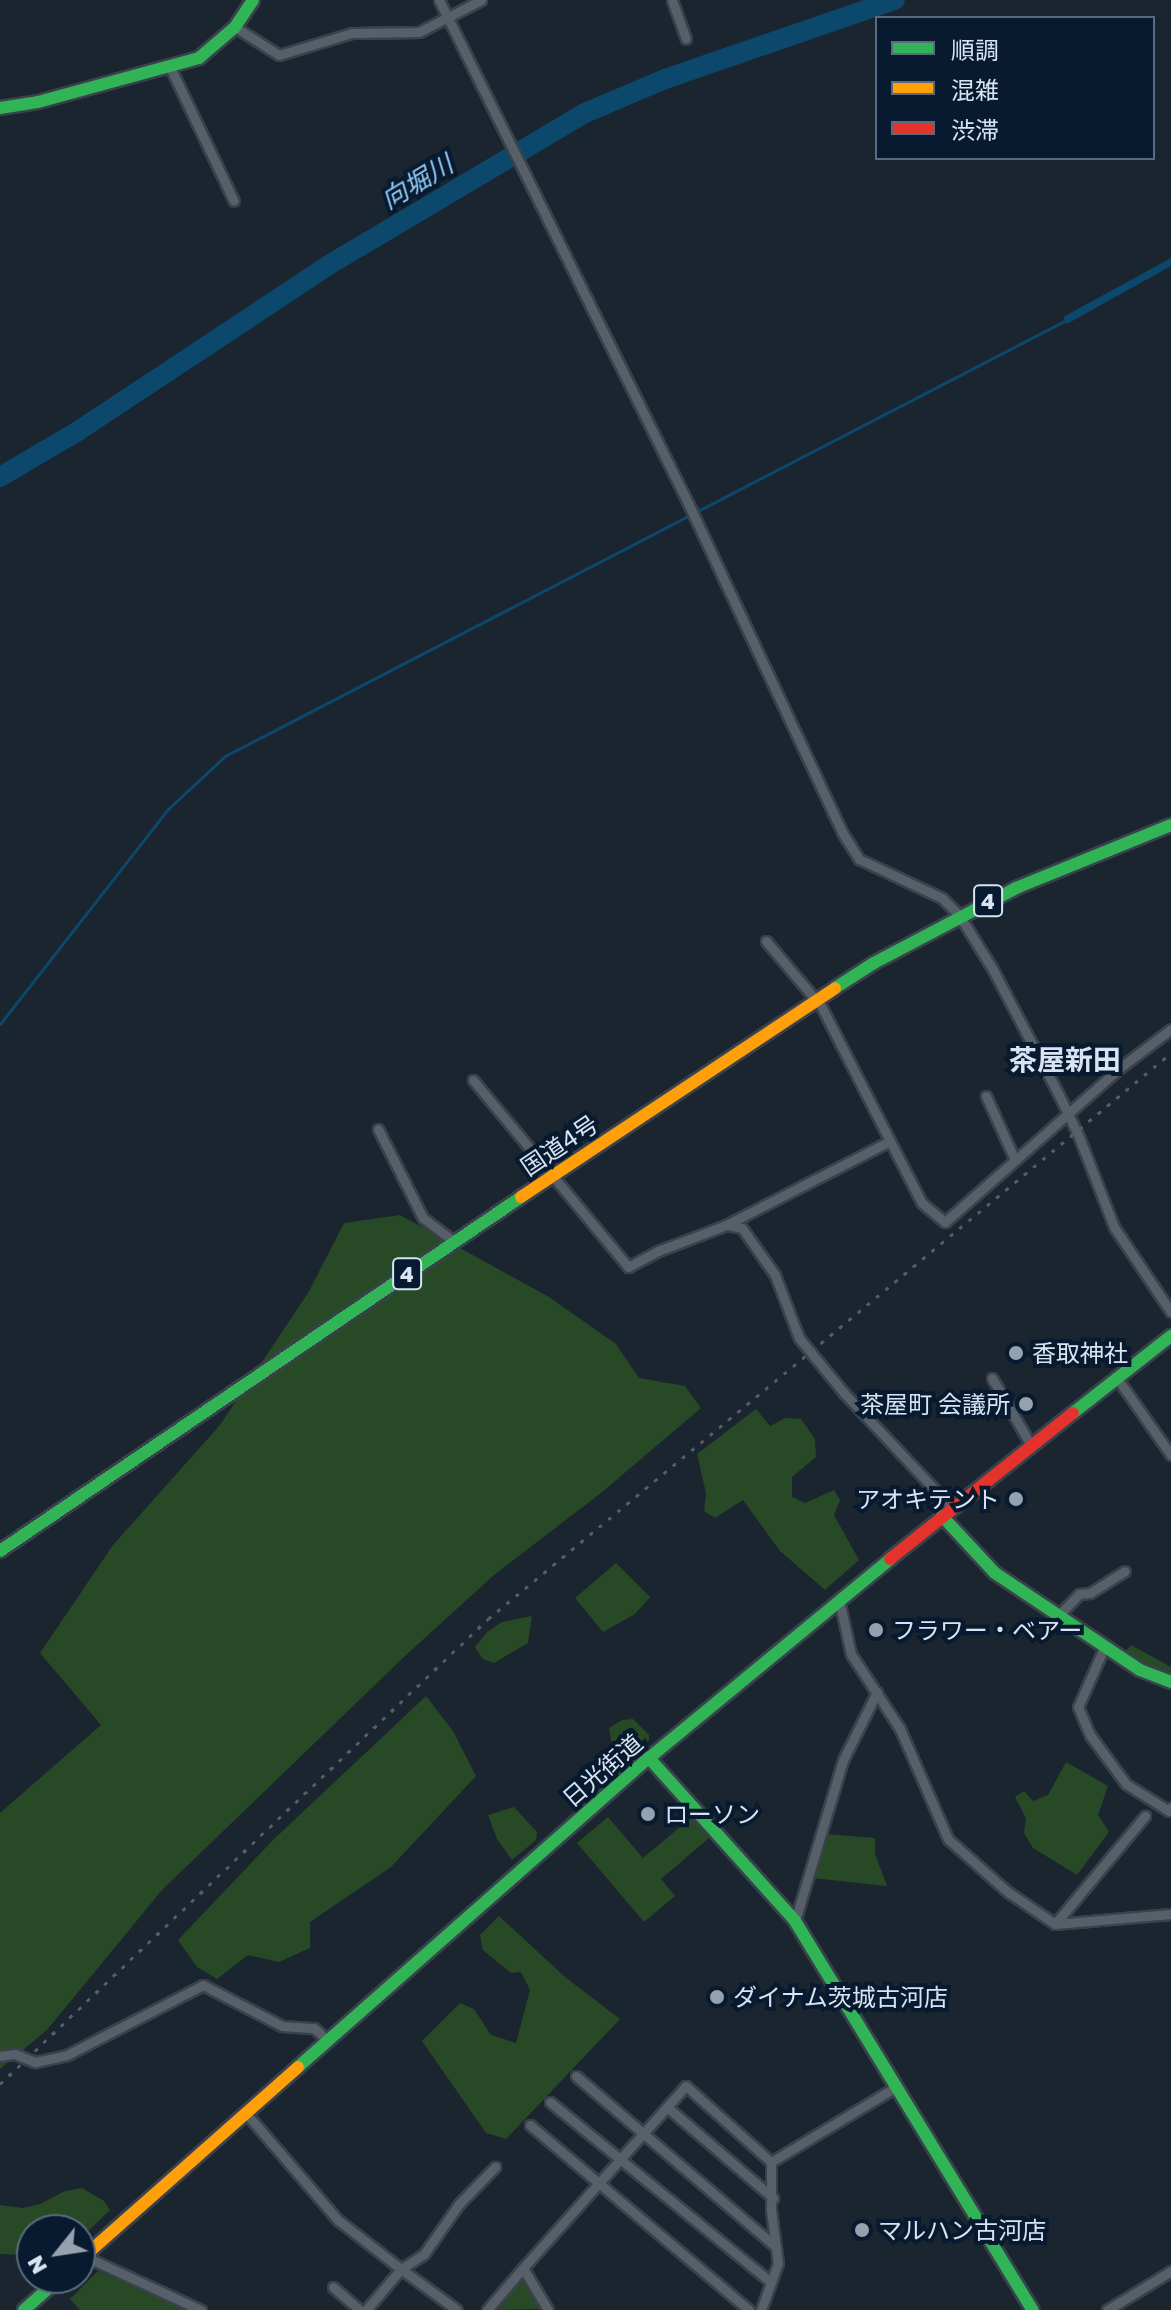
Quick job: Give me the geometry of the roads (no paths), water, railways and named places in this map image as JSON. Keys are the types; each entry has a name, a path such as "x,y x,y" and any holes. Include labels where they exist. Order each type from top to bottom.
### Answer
{"main road":[{"path":"0,108 199,58 235,27 253,0"},
{"name":"国道4号","path":"0,1551 816,1000 959,915 1071,863 1171,825"},
{"name":"日光街道","path":"96,2245 326,2039 649,1758 947,1512 1170,1338"},
{"path":"947,1512 995,1573 1104,1648 1140,1670 1171,1682"},
{"path":"649,1758 795,1921 1032,2310"},
{"path":"24,2310 42,2294"}],"street":[{"path":"439,0 690,508 851,847 859,859 942,898 959,915 992,968 1069,1115 1114,1227 1171,1312"},
{"path":"235,27 279,55 352,33 419,32 481,0"},
{"path":"672,0 686,39"},
{"path":"170,67 234,201"},
{"path":"766,941 816,1000 922,1203 945,1222 1121,1067 1171,1029"},
{"path":"473,1080 628,1267 658,1251 726,1225 888,1142"},
{"path":"986,1096 1015,1160"},
{"path":"378,1129 423,1218 455,1242"},
{"path":"726,1225 742,1228 775,1275 799,1338 947,1512"},
{"path":"992,1378 1031,1445"},
{"path":"1117,1378 1171,1455"},
{"path":"1058,1616 1079,1594 1090,1593 1125,1571"},
{"path":"839,1600 851,1654 900,1729 948,1839 1008,1892 1055,1924 1171,1914"},
{"path":"1104,1648 1078,1707 1090,1735 1126,1784 1169,1811 1171,1807"},
{"path":"795,1921 843,1760 877,1692"},
{"path":"1055,1924 1145,1816"},
{"path":"0,2056 15,2054 35,2062 67,2055 203,1985 282,2026 314,2028 326,2039"},
{"path":"576,2076 776,2247"},
{"path":"487,2310 686,2086 771,2162 778,2263 761,2310"},
{"path":"771,2162 896,2087"},
{"path":"550,2102 771,2282"},
{"path":"667,2107 772,2198"},
{"path":"245,2112 338,2220 457,2310"},
{"path":"530,2125 749,2310"},
{"path":"366,2310 401,2269 424,2254 459,2204 495,2167"},
{"path":"96,2264 201,2310"},
{"path":"523,2268 548,2310"},
{"path":"1107,2310 1171,2271"},
{"path":"333,2287 359,2310"}],"water":[{"path":"1171,258 1171,266 1067,324 1063,317"}],"waterway":[{"name":"向堀川","path":"0,477 78,431 327,266 585,113 665,79 895,0"},
{"path":"0,1024 168,809 225,756 1068,319"}],"railway":[{"path":"0,2084 488,1619 1171,1053"}],"place":[{"name":"香取神社","path":"1016,1353"},
{"name":"茶屋町 会議所","path":"1026,1404"},
{"name":"アオキテント","path":"1016,1499"},
{"name":"フラワー・ベアー","path":"876,1630"},
{"name":"ローソン","path":"648,1814"},
{"name":"ダイナム茨城古河店","path":"717,1997"},
{"name":"マルハン古河店","path":"862,2230"}],"district":[{"name":"茶屋新田","path":"1065,1060"}]}
